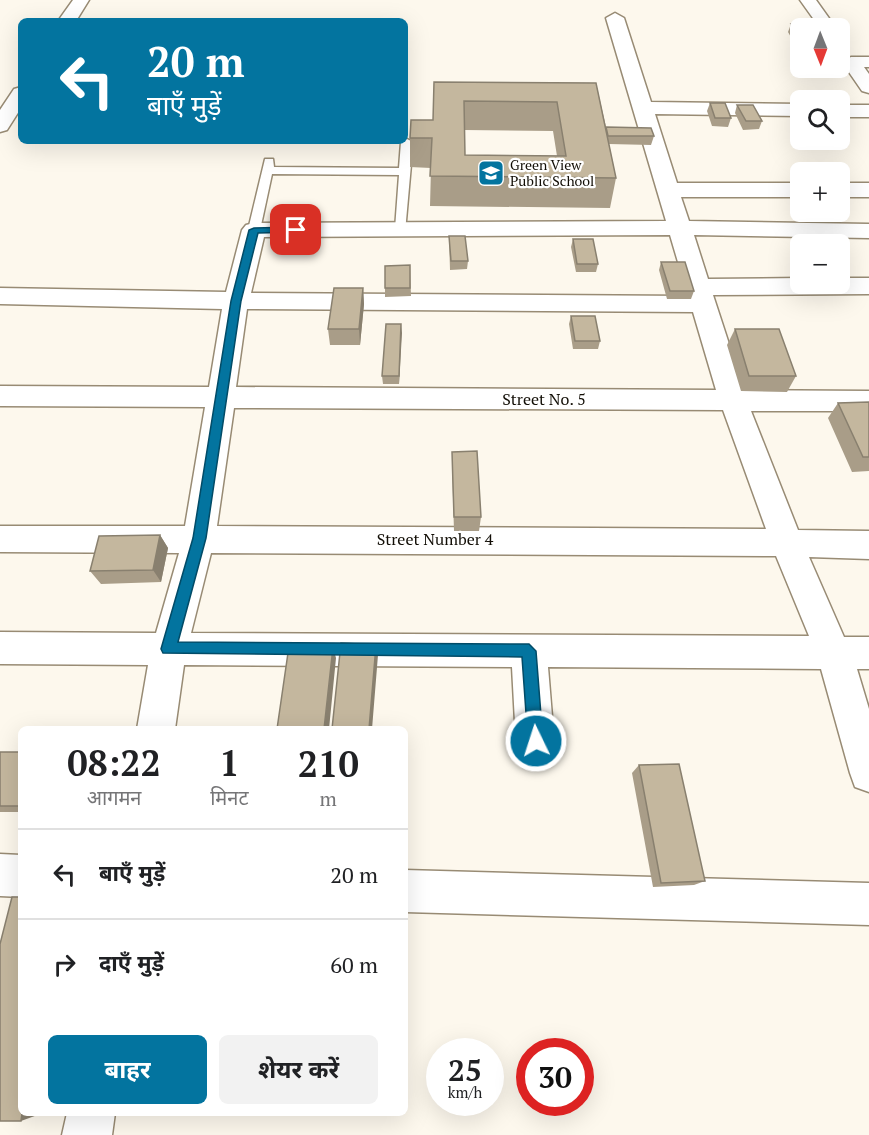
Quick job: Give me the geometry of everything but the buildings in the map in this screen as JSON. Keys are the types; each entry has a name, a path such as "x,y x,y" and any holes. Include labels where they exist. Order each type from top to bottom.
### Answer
{"street":[{"path":"70,18 81,0"},
{"path":"808,0 821,18"},
{"path":"615,18 733,400 787,543 834,653 869,773"},
{"path":"853,57 869,87"},
{"path":"0,126 18,98"},
{"path":"643,108 790,110"},
{"path":"850,111 869,111"},
{"path":"668,190 790,190"},
{"path":"850,190 869,190"},
{"path":"156,726 169,649 199,538 236,301 254,230 680,228 869,231"},
{"path":"0,296 236,301 701,296 869,286"},
{"name":"Street No. 5","path":"0,396 869,401"},
{"name":"Street Number 4","path":"0,539 199,538 869,545"},
{"path":"0,648 869,653"},
{"path":"529,651 536,741"},
{"path":"0,875 18,876"},
{"path":"408,891 869,904"},
{"path":"87,1135 90,1116"}],"lane":[{"path":"401,229 407,144"},
{"path":"254,230 268,165 405,172"}],"place":[{"name":"Green View Public School","path":"491,173"}],"route":[{"path":"296,230 254,230 236,301 199,538 169,649 529,651 536,741"}]}
